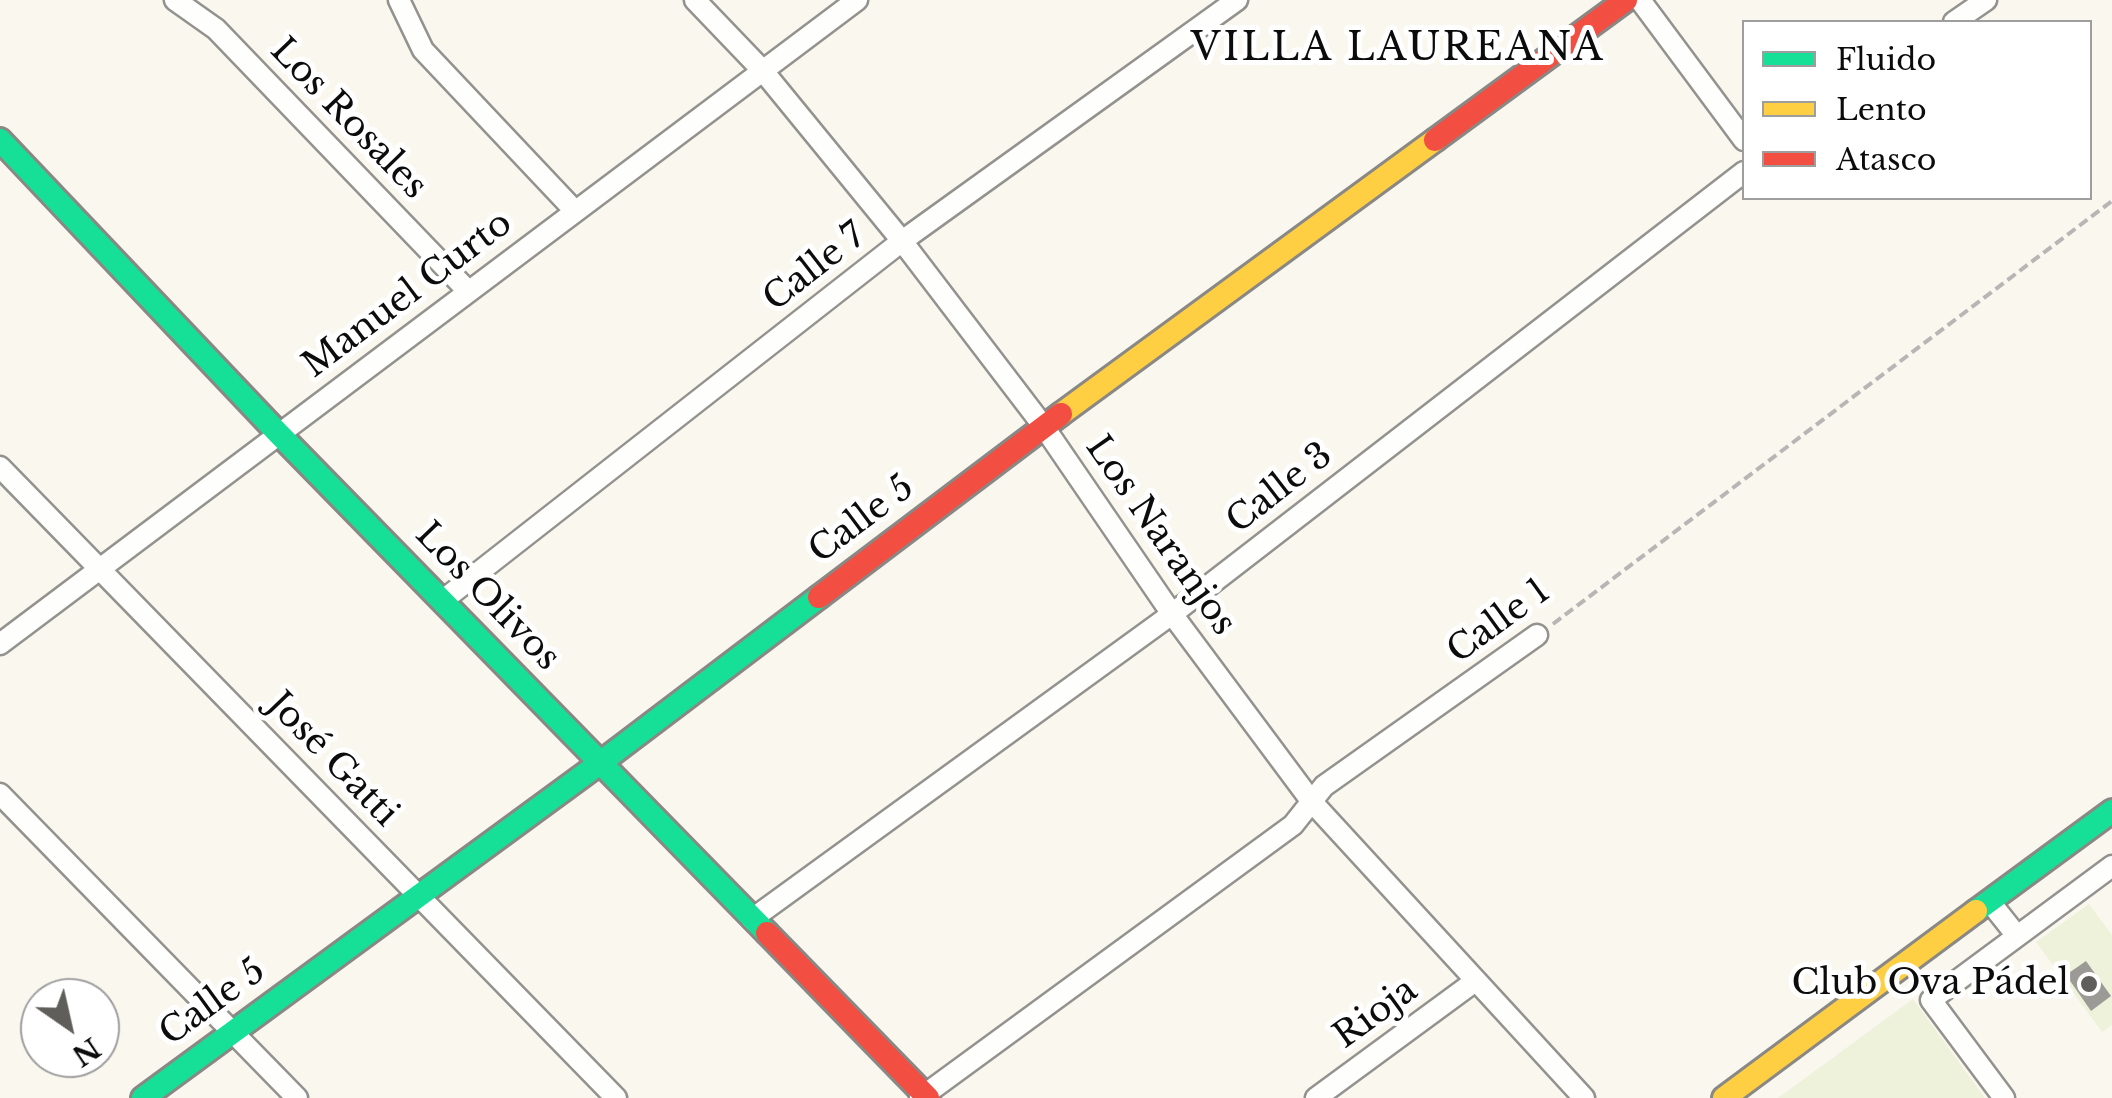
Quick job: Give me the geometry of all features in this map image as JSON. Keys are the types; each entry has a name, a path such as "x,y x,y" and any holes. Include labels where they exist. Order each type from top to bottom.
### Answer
{"street":[{"name":"Los Rosales","path":"175,0 216,29 468,291"},
{"path":"399,0 423,50 575,211"},
{"name":"Los Naranjos","path":"695,0 762,71 902,241 1044,427 1172,614 1312,802 1584,1098"},
{"name":"Manuel Curto","path":"0,644 858,0"},
{"name":"Calle 7","path":"442,601 902,241 1237,0"},
{"name":"Calle 5","path":"143,1098 600,763 1044,427 1626,0"},
{"path":"1640,0 1742,137"},
{"path":"1957,20 1986,0"},
{"name":"Los Olivos","path":"0,140 921,1097"},
{"name":"Calle 3","path":"752,918 1172,614 1742,174"},
{"name":"José Gatti","path":"0,466 616,1098"},
{"name":"Calle 1","path":"921,1097 1293,825 1324,786 1537,635"},
{"path":"0,794 297,1098"},
{"path":"1724,1098 2112,811"},
{"path":"2004,1098 1931,1000 2112,866"},
{"path":"1990,902 2017,936"},
{"name":"Rioja","path":"1316,1098 1474,982"}],"path":[{"name":"Calle 1","path":"1537,635 2112,202"}],"green space":[{"name":"Club Ova Pádel","path":"2089,904 2112,935 2112,1025 2102,1032 2036,942"},
{"path":"1913,999 1985,1098 1778,1098"}],"building":[{"path":"2086,961 2111,996 2091,1011 2066,975"}],"traffic: fast":[{"path":"0,140 278,433 767,933"},
{"path":"143,1098 819,597"},
{"path":"1976,911 2112,811"}],"traffic: slow":[{"path":"1061,414 1435,140"},
{"path":"1724,1098 1976,911"}],"traffic: jam":[{"path":"1435,140 1626,0"},
{"path":"819,597 1061,414"},
{"path":"767,933 928,1098"}],"place":[{"name":"Club Ova Pádel","path":"2089,984"}],"district":[{"name":"VILLA LAUREANA","path":"1398,49"}]}
